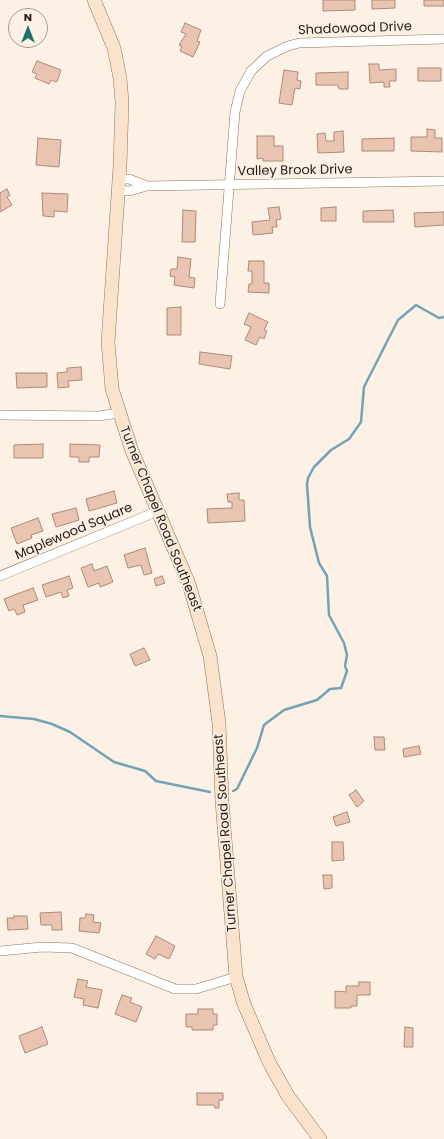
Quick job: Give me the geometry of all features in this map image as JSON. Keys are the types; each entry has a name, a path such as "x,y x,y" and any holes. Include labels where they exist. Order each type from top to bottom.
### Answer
{"street":[{"name":"Turner Chapel Road Southeast","path":"94,0 112,43 120,78 123,115 108,342 110,373 119,413 132,451 195,602 206,638 214,678 219,723 222,801 236,977 244,1004 269,1062 288,1096 320,1139"},
{"name":"Shadowood Drive","path":"229,185 238,101 243,86 251,71 267,56 299,43 444,39"},
{"name":"Valley Brook Drive","path":"119,184 129,180 147,186 444,181"},
{"path":"220,304 229,185"},
{"path":"0,415 98,416 119,413"},
{"name":"Maplewood Square","path":"0,576 158,511"},
{"path":"0,951 42,947 72,948 175,989 196,989 236,977"}],"building":[{"path":"323,0 355,0 355,10 323,11"},
{"path":"372,0 395,0 395,8 372,9"},
{"path":"424,0 444,0 444,6 424,6"},
{"path":"185,23 201,30 197,41 200,42 193,57 180,51 182,46 179,45 186,34 181,32"},
{"path":"37,61 61,70 57,82 51,80 49,84 35,78 37,74 32,72"},
{"path":"369,64 379,64 379,70 396,69 396,81 389,81 390,87 384,87 384,82 370,83"},
{"path":"418,68 441,68 441,81 418,81"},
{"path":"284,70 298,72 297,80 301,81 300,89 295,88 292,105 279,103"},
{"path":"348,72 348,89 339,89 338,85 316,85 316,73"},
{"path":"427,129 435,130 435,138 442,138 442,152 411,151 411,137 427,137"},
{"path":"343,131 344,152 318,153 317,134 325,133 326,141 334,141 334,132"},
{"path":"257,136 274,136 274,146 283,146 283,161 263,161 263,158 257,159"},
{"path":"38,138 61,140 59,167 36,165"},
{"path":"394,138 394,151 362,151 362,139"},
{"path":"7,189 10,195 7,197 12,205 0,212 0,193"},
{"path":"42,193 68,194 67,212 54,211 54,217 43,216"},
{"path":"279,207 281,219 276,220 277,227 272,227 273,233 253,235 252,222 270,220 268,208"},
{"path":"336,207 336,221 321,221 321,208"},
{"path":"183,210 196,211 195,242 182,242"},
{"path":"393,210 394,222 363,222 363,211"},
{"path":"444,212 444,225 415,227 414,213"},
{"path":"178,257 191,259 189,277 195,278 194,288 174,285 175,277 170,276 171,269 177,269"},
{"path":"249,261 264,261 264,283 269,283 269,293 248,292 249,284 252,284 252,271 248,271"},
{"path":"181,307 181,335 167,335 167,308"},
{"path":"249,313 268,322 264,330 267,331 264,339 260,337 256,345 245,340 251,327 244,324"},
{"path":"200,352 232,356 230,369 199,364"},
{"path":"81,367 82,380 68,381 69,387 58,388 57,373 67,372 67,368"},
{"path":"16,373 47,373 47,387 17,388"},
{"path":"43,444 43,458 14,458 14,445"},
{"path":"70,444 100,445 99,457 89,457 89,462 79,462 79,457 70,457"},
{"path":"114,491 117,503 89,511 86,499"},
{"path":"239,493 239,500 244,500 245,521 208,523 207,509 232,508 232,502 228,502 227,494"},
{"path":"76,508 79,520 56,527 52,514"},
{"path":"38,518 43,531 31,535 32,538 17,544 11,528"},
{"path":"145,548 152,573 144,575 141,565 128,568 124,555"},
{"path":"92,564 94,571 107,566 113,582 100,587 99,583 88,587 81,568"},
{"path":"69,576 73,588 67,590 69,596 63,598 61,592 46,597 42,585"},
{"path":"162,576 165,583 156,586 154,579"},
{"path":"33,588 38,600 23,605 25,612 17,615 14,609 9,611 4,599"},
{"path":"144,648 150,660 135,666 130,654"},
{"path":"374,737 384,737 385,750 375,750"},
{"path":"419,746 421,754 404,757 403,749"},
{"path":"356,790 364,801 357,807 349,795"},
{"path":"347,812 350,822 336,826 333,817"},
{"path":"332,842 343,842 344,860 332,861"},
{"path":"323,875 332,875 332,888 324,889"},
{"path":"61,912 62,930 52,930 52,925 41,925 40,913"},
{"path":"86,914 94,915 93,922 101,923 99,933 79,931 80,918 85,918"},
{"path":"14,916 27,916 28,929 8,930 7,918 14,918"},
{"path":"156,936 175,946 169,959 158,954 155,959 146,954"},
{"path":"78,979 88,981 86,987 102,990 98,1008 83,1005 84,999 74,997"},
{"path":"359,982 370,982 370,995 357,995 357,1006 351,1006 351,1008 335,1008 335,991 346,992 346,986 359,986"},
{"path":"122,995 132,998 130,1002 142,1007 136,1022 115,1014"},
{"path":"198,1009 213,1009 213,1014 217,1014 217,1025 213,1025 213,1030 192,1030 192,1027 186,1027 186,1014 198,1014"},
{"path":"42,1027 48,1044 25,1053 19,1036"},
{"path":"405,1027 413,1028 413,1047 404,1047"},
{"path":"197,1093 223,1093 223,1100 219,1100 219,1108 215,1108 214,1105 197,1105"}],"waterway":[{"path":"233,791 237,789 257,748 264,725 284,710 317,700 330,689 341,688 347,671 345,666 347,655 344,643 329,615 327,576 319,563 310,527 307,484 308,478 314,467 331,450 349,439 361,422 364,387 398,320 416,305 439,318 444,317"},
{"path":"0,716 34,719 52,724 70,732 114,762 145,771 156,781 210,792"}]}
